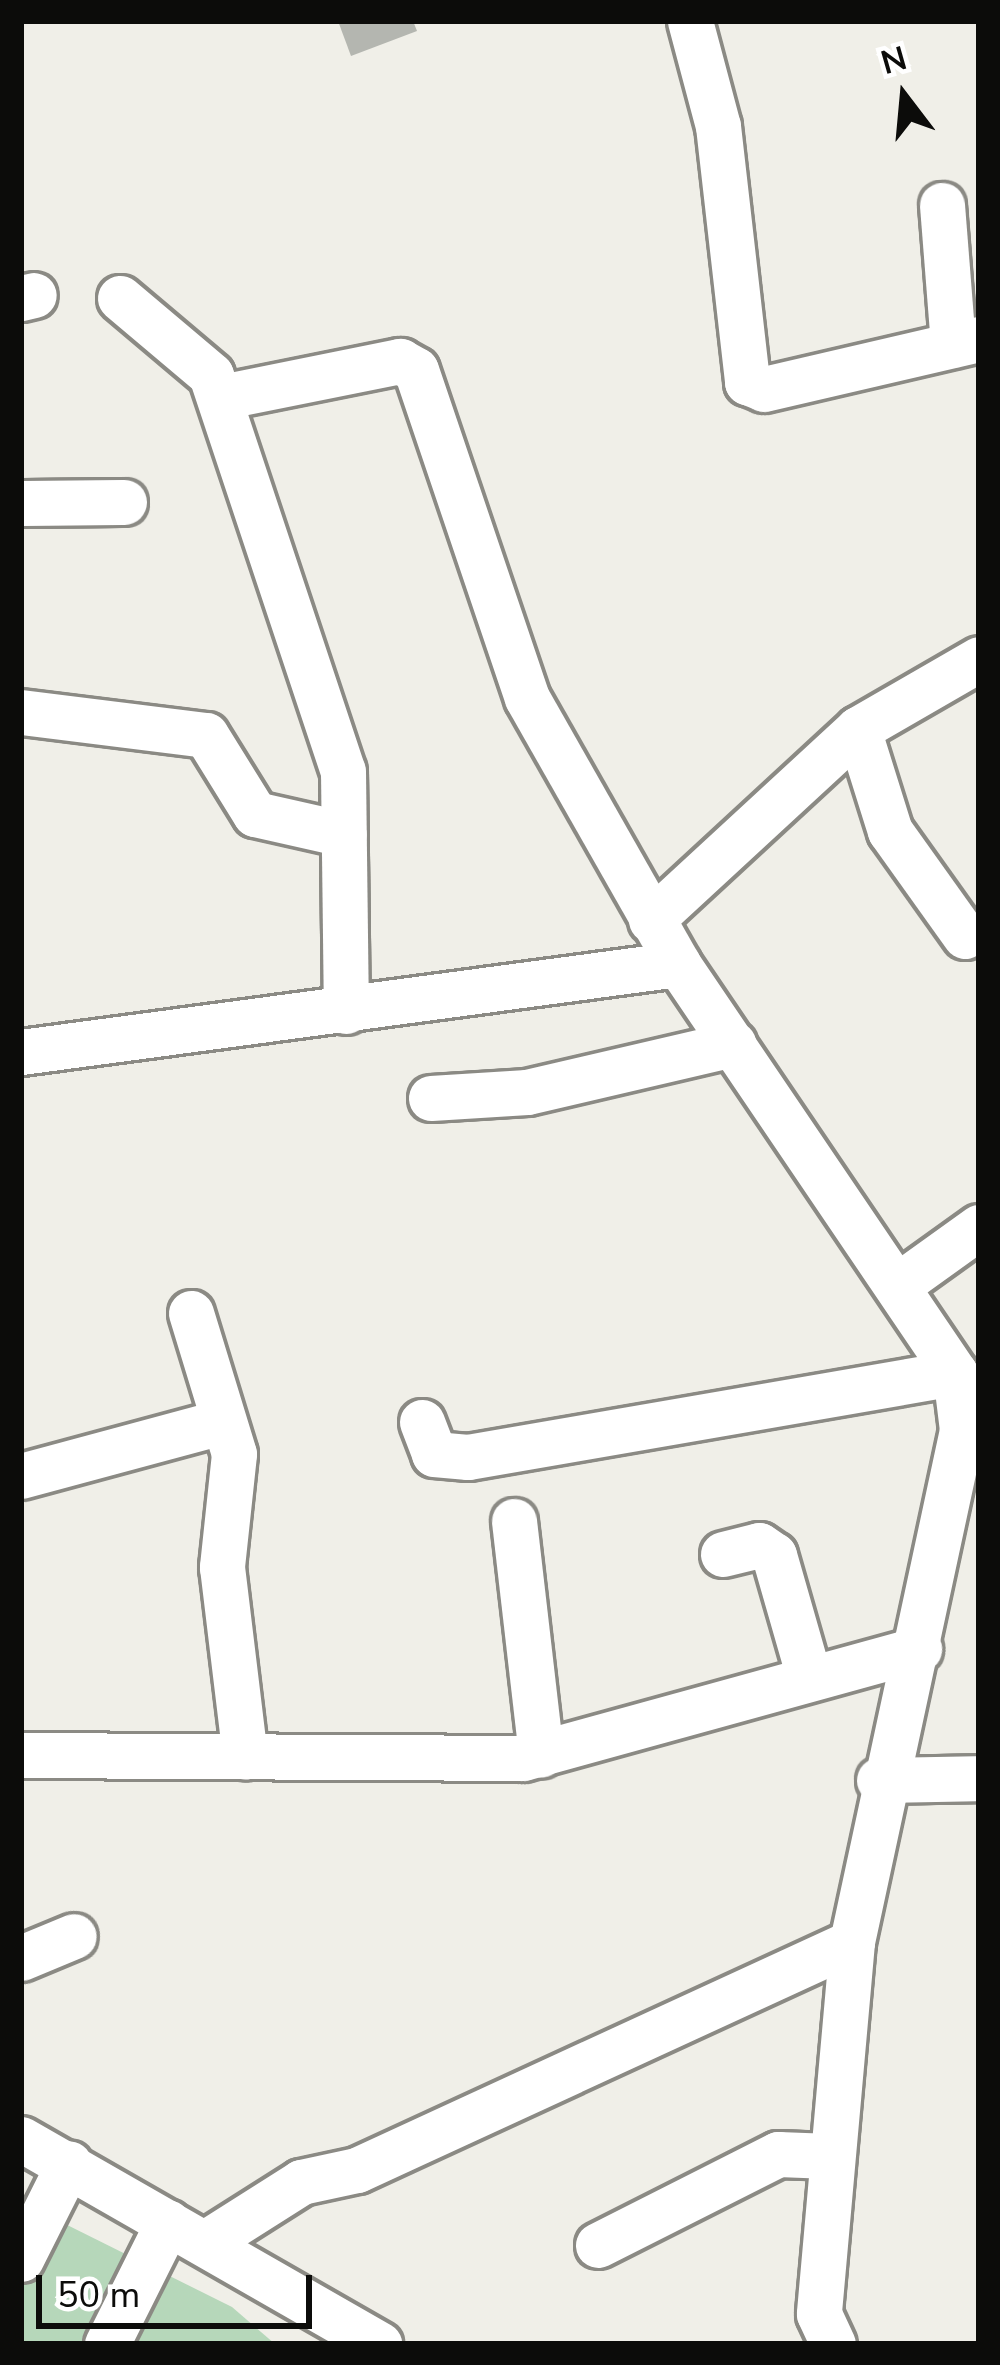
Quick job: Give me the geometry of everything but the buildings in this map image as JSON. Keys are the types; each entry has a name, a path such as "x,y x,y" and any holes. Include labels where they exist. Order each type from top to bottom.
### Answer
{"street":[{"path":"690,21 718,126 747,382 764,389 966,342 942,206"},
{"path":"120,298 196,356 221,397 344,771 346,1010"},
{"path":"221,397 400,362 416,370 527,698 678,964 902,1282 955,1373 962,1430 920,1649 879,1780 852,1942 819,2314 833,2344"},
{"path":"21,503 124,502"},
{"path":"651,920 858,729 979,659"},
{"path":"21,712 206,735 255,814 344,834"},
{"path":"858,729 890,831 965,936"},
{"path":"29,1056 678,964"},
{"path":"431,1098 527,1092 734,1044"},
{"path":"902,1282 979,1227"},
{"path":"191,1313 217,1424 234,1454 221,1568 244,1757"},
{"path":"422,1422 434,1454 468,1456 955,1373"},
{"path":"21,1476 217,1424"},
{"path":"514,1521 541,1754"},
{"path":"722,1554 759,1545 774,1555 809,1677"},
{"path":"21,1755 541,1754 920,1649"},
{"path":"879,1780 979,1778"},
{"path":"21,1958 74,1936"},
{"path":"107,2344 176,2237 301,2182 357,2170 852,1942"},
{"path":"21,2139 61,2182 379,2344"},
{"path":"598,2245 778,2154 830,2156"},
{"path":"21,2259 61,2182"}],"shaded area":[{"path":"21,2202 232,2307 275,2344 21,2344"}]}
